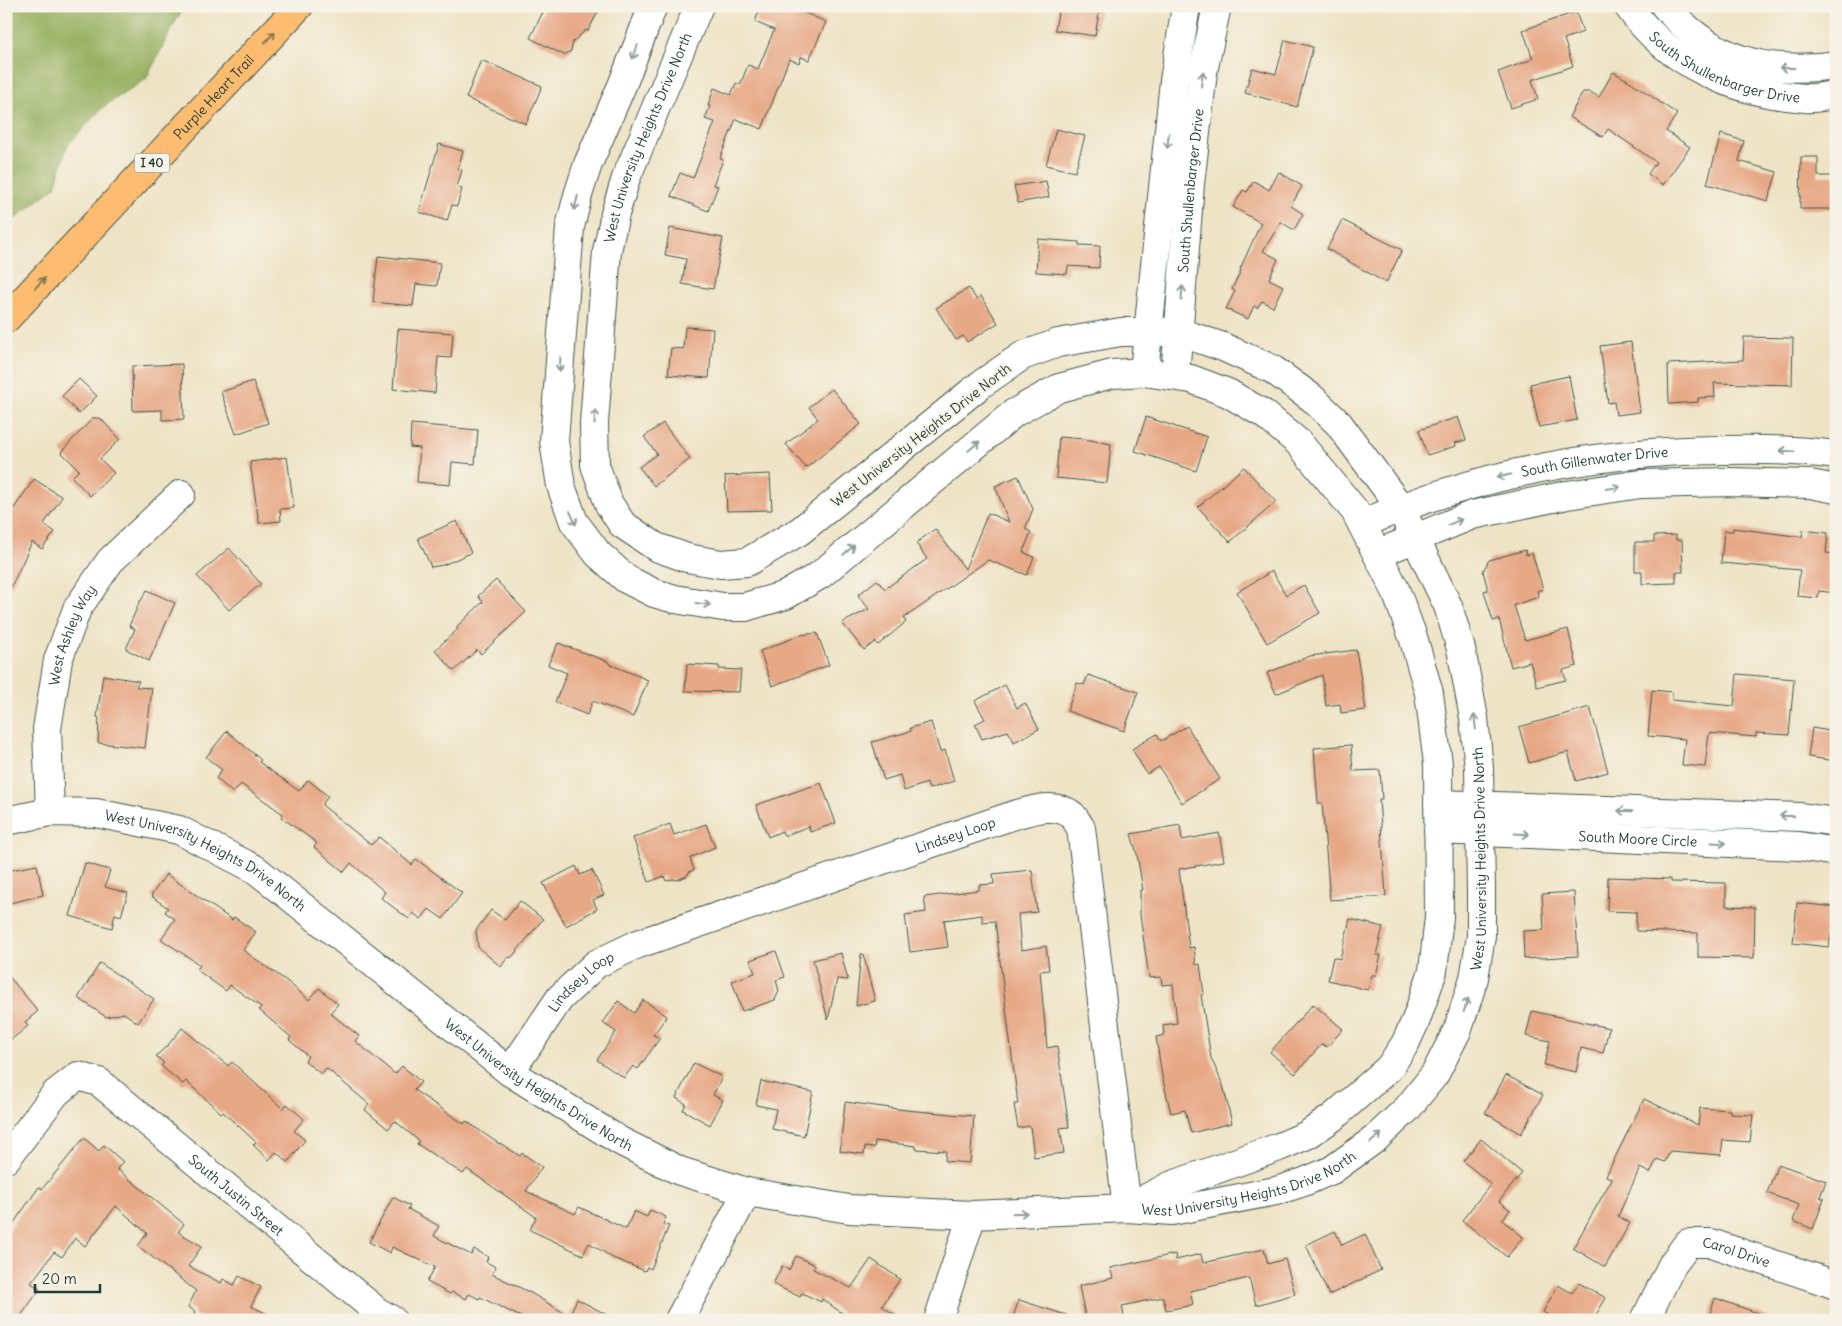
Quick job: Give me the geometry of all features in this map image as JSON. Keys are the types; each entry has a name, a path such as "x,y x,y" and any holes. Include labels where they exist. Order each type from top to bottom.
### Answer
{"highway":[{"name":"Purple Heart Trail","path":"6,319 298,6"}],"street":[{"name":"West University Heights Drive North","path":"652,6 623,83 588,164 570,227 554,441 561,486 574,522 598,554 626,578 654,593 675,599 723,607 745,607 786,594 820,575 1014,413 1059,388 1112,374 1144,372 1190,379 1228,393 1264,414 1299,443 1355,511 1395,588 1429,693 1438,764 1439,917 1433,971 1416,1020 1405,1044 1389,1068 1332,1118 1307,1134 1279,1147 1170,1186 1126,1208"},
{"name":"West University Heights Drive North","path":"6,821 50,812 96,814 179,830 255,869 510,1072 620,1142 680,1171 747,1192 849,1210 972,1215 1126,1208 1172,1211 1276,1191 1332,1170 1375,1140 1407,1109 1435,1074 1458,1029 1474,978 1481,936 1479,768 1474,718 1461,649 1448,606 1416,538 1400,507 1339,424 1312,398 1272,369 1223,347 1179,332 1121,332 1058,343 1022,356 980,386 800,531 747,562 721,564 687,558 656,547 622,524 609,504 595,465 594,423 606,251 626,178 699,6"},
{"name":"South Shullenbarger Drive","path":"1144,372 1174,81 1186,6"},
{"name":"South Shullenbarger Drive","path":"1175,376 1190,184 1203,72 1217,6"},
{"name":"South Shullenbarger Drive","path":"1628,6 1642,27 1673,52 1694,67 1729,84 1766,93 1807,98 1836,95"},
{"name":"South Shullenbarger Drive","path":"1665,6 1677,20 1711,46 1743,61 1775,68 1814,68 1836,65"},
{"name":"South Gillenwater Drive","path":"1362,524 1400,507 1505,475 1611,456 1676,450 1747,450 1836,455"},
{"path":"559,472 595,465"},
{"name":"South Gillenwater Drive","path":"1378,554 1472,515 1567,494 1641,484 1732,482 1810,484 1836,489"},
{"name":"West Ashley Way","path":"50,812 47,729 58,660 77,609 110,561 181,494"},
{"name":"South Moore Circle","path":"1438,804 1479,818 1799,846 1836,852"},
{"name":"Lindsey Loop","path":"510,1072 560,998 596,964 638,944 1014,815 1038,809 1060,809 1073,816 1081,828 1126,1208"},
{"name":"South Moore Circle","path":"1438,830 1479,818 1801,817 1836,822"},
{"name":"South Justin Street","path":"6,1159 56,1093 78,1076 99,1082 378,1312 392,1320"},
{"path":"679,1320 747,1192"},
{"path":"938,1320 972,1215"},
{"name":"Carol Drive","path":"1645,1320 1673,1263 1688,1244 1711,1243 1836,1285"}],"green space":[{"path":"6,6 185,6 146,79 103,107 67,146 55,187 6,226"}],"building":[{"path":"546,6 601,6 588,31 586,30 573,42 571,51 564,55 530,38"},
{"path":"761,6 789,6 826,22 809,60 801,57 799,63 789,59 762,129 736,119 720,158 723,160 713,185 718,186 708,211 671,196 680,173 693,178 715,122 705,119 714,88 731,95 736,83 740,85 748,65 758,69 774,30 755,22"},
{"path":"1059,6 1100,6 1095,36 1055,30"},
{"path":"1576,12 1583,32 1564,39 1573,66 1532,80 1538,99 1511,108 1498,72 1533,59 1523,30"},
{"path":"1285,40 1313,47 1297,107 1245,93 1252,68 1276,74"},
{"path":"481,60 542,86 526,124 466,98"},
{"path":"1613,72 1631,82 1677,114 1666,131 1690,147 1663,185 1648,174 1656,162 1608,129 1603,137 1569,117 1583,92 1590,92 1599,97"},
{"path":"1056,129 1085,136 1075,172 1046,165"},
{"path":"1721,134 1744,141 1739,161 1777,172 1768,201 1707,184"},
{"path":"439,144 463,151 458,169 462,170 457,187 462,189 457,206 452,205 447,221 419,212"},
{"path":"1801,157 1818,157 1818,176 1836,176 1836,209 1800,209"},
{"path":"1279,172 1302,186 1291,206 1303,214 1294,230 1281,222 1263,251 1278,259 1269,279 1283,286 1273,307 1262,301 1257,308 1254,306 1248,319 1226,309 1235,291 1232,289 1240,269 1261,223 1233,207 1243,190 1247,192 1254,181 1269,190"},
{"path":"1046,181 1049,197 1018,203 1014,186"},
{"path":"1342,220 1402,250 1386,283 1327,249"},
{"path":"670,228 723,238 713,289 682,284 686,259 665,255"},
{"path":"1038,239 1079,242 1079,245 1100,246 1099,268 1068,266 1067,274 1036,272"},
{"path":"378,256 440,263 437,286 416,284 413,306 373,302"},
{"path":"969,288 976,299 981,296 998,323 967,342 963,336 956,340 936,308"},
{"path":"685,327 713,329 709,378 668,375 671,348 683,349"},
{"path":"398,329 453,333 451,358 438,357 435,393 393,389"},
{"path":"1744,337 1793,338 1792,385 1714,383 1715,397 1698,398 1698,402 1669,404 1668,364 1743,360"},
{"path":"1631,342 1640,412 1616,415 1614,402 1608,403 1600,346"},
{"path":"182,364 184,419 162,420 162,410 133,411 132,366"},
{"path":"1569,376 1577,420 1539,427 1530,384"},
{"path":"79,379 97,396 79,414 62,396"},
{"path":"253,381 268,423 236,434 221,392"},
{"path":"832,389 861,424 806,468 786,444 818,419 809,407"},
{"path":"1146,417 1207,437 1196,471 1135,451"},
{"path":"1458,417 1466,440 1455,443 1456,446 1427,455 1419,430"},
{"path":"93,418 100,418 120,439 100,459 114,473 90,496 72,477 79,470 61,452"},
{"path":"663,423 690,459 654,486 639,467 657,454 644,437"},
{"path":"411,424 478,430 475,464 452,462 450,485 417,482 420,448 410,447"},
{"path":"1059,437 1111,444 1107,483 1056,478"},
{"path":"287,457 294,508 280,509 281,521 259,523 250,462"},
{"path":"1244,467 1276,502 1230,542 1198,507"},
{"path":"770,474 772,510 727,511 725,476"},
{"path":"1018,476 1033,509 1025,529 1031,532 1023,552 1034,557 1027,575 988,560 904,618 906,622 878,645 875,642 864,650 842,623 869,609 858,595 877,580 885,589 927,559 916,543 935,529 965,569 988,513 1009,522 995,486"},
{"path":"34,479 62,497 44,524 55,532 42,549 32,542 6,598 6,520"},
{"path":"457,521 471,553 443,565 431,567 418,538"},
{"path":"1733,528 1802,537 1803,530 1828,533 1826,553 1836,554 1836,593 1819,591 1818,598 1797,596 1800,570 1721,563 1724,531 1733,531"},
{"path":"1676,535 1676,540 1682,540 1683,572 1676,572 1676,583 1642,584 1642,571 1635,571 1635,542 1654,542 1654,536"},
{"path":"229,548 261,584 229,610 197,576"},
{"path":"1525,550 1526,555 1532,553 1543,589 1537,591 1539,597 1514,605 1525,640 1568,629 1577,666 1563,670 1566,680 1537,687 1530,662 1511,667 1499,619 1493,621 1484,591 1488,590 1483,571 1489,560"},
{"path":"1272,571 1286,595 1304,585 1320,613 1267,643 1237,592"},
{"path":"496,580 526,612 481,654 477,650 454,671 435,650 483,602 478,596"},
{"path":"147,590 175,603 149,661 126,649 135,629 129,626"},
{"path":"817,633 829,665 772,686 760,651 801,635"},
{"path":"558,643 609,662 609,664 648,680 633,717 593,701 587,715 555,702 567,673 548,665"},
{"path":"1356,650 1366,710 1341,713 1340,704 1326,706 1322,675 1276,694 1267,673 1310,656"},
{"path":"687,664 719,666 719,669 741,670 739,692 685,691"},
{"path":"1737,674 1794,679 1789,735 1756,733 1756,737 1709,733 1705,767 1682,765 1685,739 1648,736 1652,690 1672,692 1672,700 1734,706"},
{"path":"103,675 139,681 136,687 152,688 145,748 98,743 99,718 97,717"},
{"path":"1088,675 1138,692 1124,731 1067,711 1077,683 1084,685"},
{"path":"1005,685 1017,708 1025,703 1039,729 1014,742 1008,731 982,739 975,724 985,719 975,701"},
{"path":"1590,707 1608,772 1576,781 1568,752 1529,763 1519,727"},
{"path":"931,722 940,752 945,750 954,781 929,789 927,783 904,791 900,775 884,780 872,742 911,731 910,728"},
{"path":"1187,726 1220,779 1182,803 1159,767 1147,774 1132,749 1157,734 1161,741"},
{"path":"1812,728 1836,732 1836,761 1808,757"},
{"path":"227,731 261,760 259,762 299,791 308,780 328,796 322,805 371,845 379,837 412,865 416,859 462,893 443,919 429,909 421,919 413,913 409,919 381,898 385,892 351,863 344,872 314,847 317,843 281,817 283,814 241,784 233,793 216,778 222,770 206,757"},
{"path":"1351,745 1353,771 1380,770 1382,799 1379,799 1386,896 1330,900 1322,803 1318,803 1314,748"},
{"path":"821,783 836,823 810,832 809,826 784,836 782,831 768,837 756,805"},
{"path":"670,824 674,835 706,824 715,847 690,858 694,870 689,872 687,876 677,880 666,881 664,876 649,882 633,838"},
{"path":"1180,825 1182,840 1219,833 1224,861 1179,869 1189,948 1194,947 1196,965 1200,964 1204,994 1201,995 1211,1058 1223,1085 1232,1123 1191,1133 1185,1110 1171,1113 1162,1076 1156,1037 1164,1035 1163,1025 1177,1023 1173,984 1162,985 1161,977 1149,978 1140,915 1140,890 1143,890 1137,854 1131,834"},
{"path":"85,863 110,870 105,887 128,893 121,916 115,914 112,928 70,916"},
{"path":"37,865 43,895 6,904 6,871"},
{"path":"576,866 580,875 592,870 604,895 593,900 597,909 566,926 543,883"},
{"path":"1032,870 1037,912 1018,914 1021,950 1046,946 1049,970 1040,971 1047,1048 1057,1046 1069,1127 1060,1128 1064,1153 1034,1157 1030,1126 1018,1128 1014,1104 1018,1104 995,921 982,922 982,915 944,920 948,947 910,952 905,915 926,912 924,897 979,890 979,885 994,884 993,874"},
{"path":"166,874 232,920 234,917 256,932 243,950 288,982 309,1000 319,988 338,1004 330,1013 359,1036 355,1041 395,1074 402,1066 421,1082 414,1090 464,1124 466,1121 499,1144 520,1156 522,1153 542,1167 526,1191 575,1214 579,1207 626,1229 634,1211 647,1217 650,1210 666,1217 663,1224 669,1226 651,1269 647,1267 645,1271 613,1258 589,1243 583,1255 530,1230 536,1217 467,1169 463,1174 417,1144 419,1141 395,1121 388,1129 365,1110 369,1104 326,1068 321,1074 305,1061 308,1056 289,1040 291,1037 259,1010 261,1007 230,985 226,991 197,970 200,965 161,939 175,919 165,912 168,908 151,896"},
{"path":"1608,877 1671,879 1671,882 1726,883 1726,906 1755,907 1754,958 1698,957 1698,933 1636,931 1636,912 1607,911"},
{"path":"1574,892 1578,956 1524,959 1523,931 1544,930 1542,894"},
{"path":"520,901 543,919 512,957 507,958 501,967 478,947 476,930 491,910 505,920"},
{"path":"1797,903 1836,907 1836,937 1831,936 1829,947 1793,943"},
{"path":"1350,919 1383,927 1376,955 1381,955 1376,975 1372,975 1368,990 1328,980 1333,957 1340,959"},
{"path":"776,951 785,977 776,980 779,991 775,1000 742,1011 732,981 755,973 750,960"},
{"path":"841,953 848,980 837,979 828,1020 813,960"},
{"path":"861,954 863,954 875,1001 856,1006"},
{"path":"100,963 154,999 138,1023 124,1013 106,1017 78,998"},
{"path":"6,973 38,1011 25,1022 28,1026 6,1044"},
{"path":"643,1000 667,1016 653,1035 660,1038 638,1069 633,1066 624,1078 597,1060 616,1032 603,1023 618,1001 634,1013"},
{"path":"1313,1004 1343,1029 1327,1047 1322,1044 1295,1074 1270,1052"},
{"path":"1532,1011 1609,1028 1603,1053 1581,1048 1576,1072 1544,1065 1550,1041 1526,1036"},
{"path":"182,1028 228,1066 232,1062 283,1109 287,1104 304,1119 294,1131 305,1140 288,1162 276,1152 269,1160 253,1145 256,1142 223,1112 221,1113 186,1081 183,1084 161,1066 164,1063 156,1056"},
{"path":"694,1063 722,1077 713,1095 723,1100 710,1125 683,1110 686,1104 676,1098"},
{"path":"1506,1075 1543,1095 1521,1134 1485,1113"},
{"path":"761,1081 813,1092 804,1136 772,1129 776,1109 756,1105"},
{"path":"1644,1099 1698,1125 1700,1108 1730,1110 1730,1114 1753,1115 1750,1142 1723,1140 1721,1155 1670,1151 1665,1162 1657,1159 1650,1173 1640,1168 1618,1216 1630,1223 1605,1267 1573,1248 1612,1179 1606,1176"},
{"path":"845,1102 974,1116 970,1163 945,1161 946,1151 916,1149 916,1146 875,1141 874,1148 865,1147 864,1154 840,1151"},
{"path":"84,1138 99,1151 104,1145 123,1162 117,1169 184,1224 178,1232 202,1246 188,1266 221,1283 223,1279 234,1285 239,1276 261,1287 251,1306 280,1320 206,1320 194,1314 195,1311 188,1307 196,1291 138,1246 147,1233 116,1206 85,1246 75,1238 62,1257 54,1252 31,1283 40,1289 18,1320 6,1320 6,1234 39,1187 42,1189"},
{"path":"1481,1139 1522,1173 1499,1201 1510,1210 1502,1220 1523,1237 1507,1257 1462,1220 1491,1184 1463,1161"},
{"path":"1778,1164 1826,1181 1820,1197 1824,1199 1813,1229 1793,1221 1799,1205 1767,1193"},
{"path":"393,1197 410,1206 408,1209 439,1226 434,1236 471,1255 474,1249 488,1257 486,1262 496,1267 492,1274 531,1293 569,1316 577,1299 617,1320 527,1320 480,1297 479,1299 469,1294 466,1299 452,1292 450,1294 427,1282 435,1267 392,1247 390,1253 369,1242"},
{"path":"1335,1231 1342,1245 1365,1234 1381,1270 1329,1295 1306,1245"},
{"path":"1264,1249 1268,1264 1285,1259 1295,1294 1256,1305 1249,1278 1190,1291 1193,1304 1188,1306 1166,1310 1163,1297 1122,1306 1124,1316 1107,1320 1086,1320 1079,1286 1113,1278 1110,1268 1175,1254 1176,1260 1201,1254 1203,1263"},
{"path":"796,1256 815,1265 813,1269 851,1288 871,1259 900,1279 882,1306 902,1320 852,1320 822,1299 821,1302 802,1293 800,1297 773,1284 782,1266 789,1270"},
{"path":"1579,1283 1606,1298 1593,1320 1557,1320 1543,1312 1558,1285 1572,1293"},
{"path":"1715,1298 1769,1317 1769,1320 1708,1320"},
{"path":"1019,1300 1069,1316 1068,1320 1012,1320"}]}
